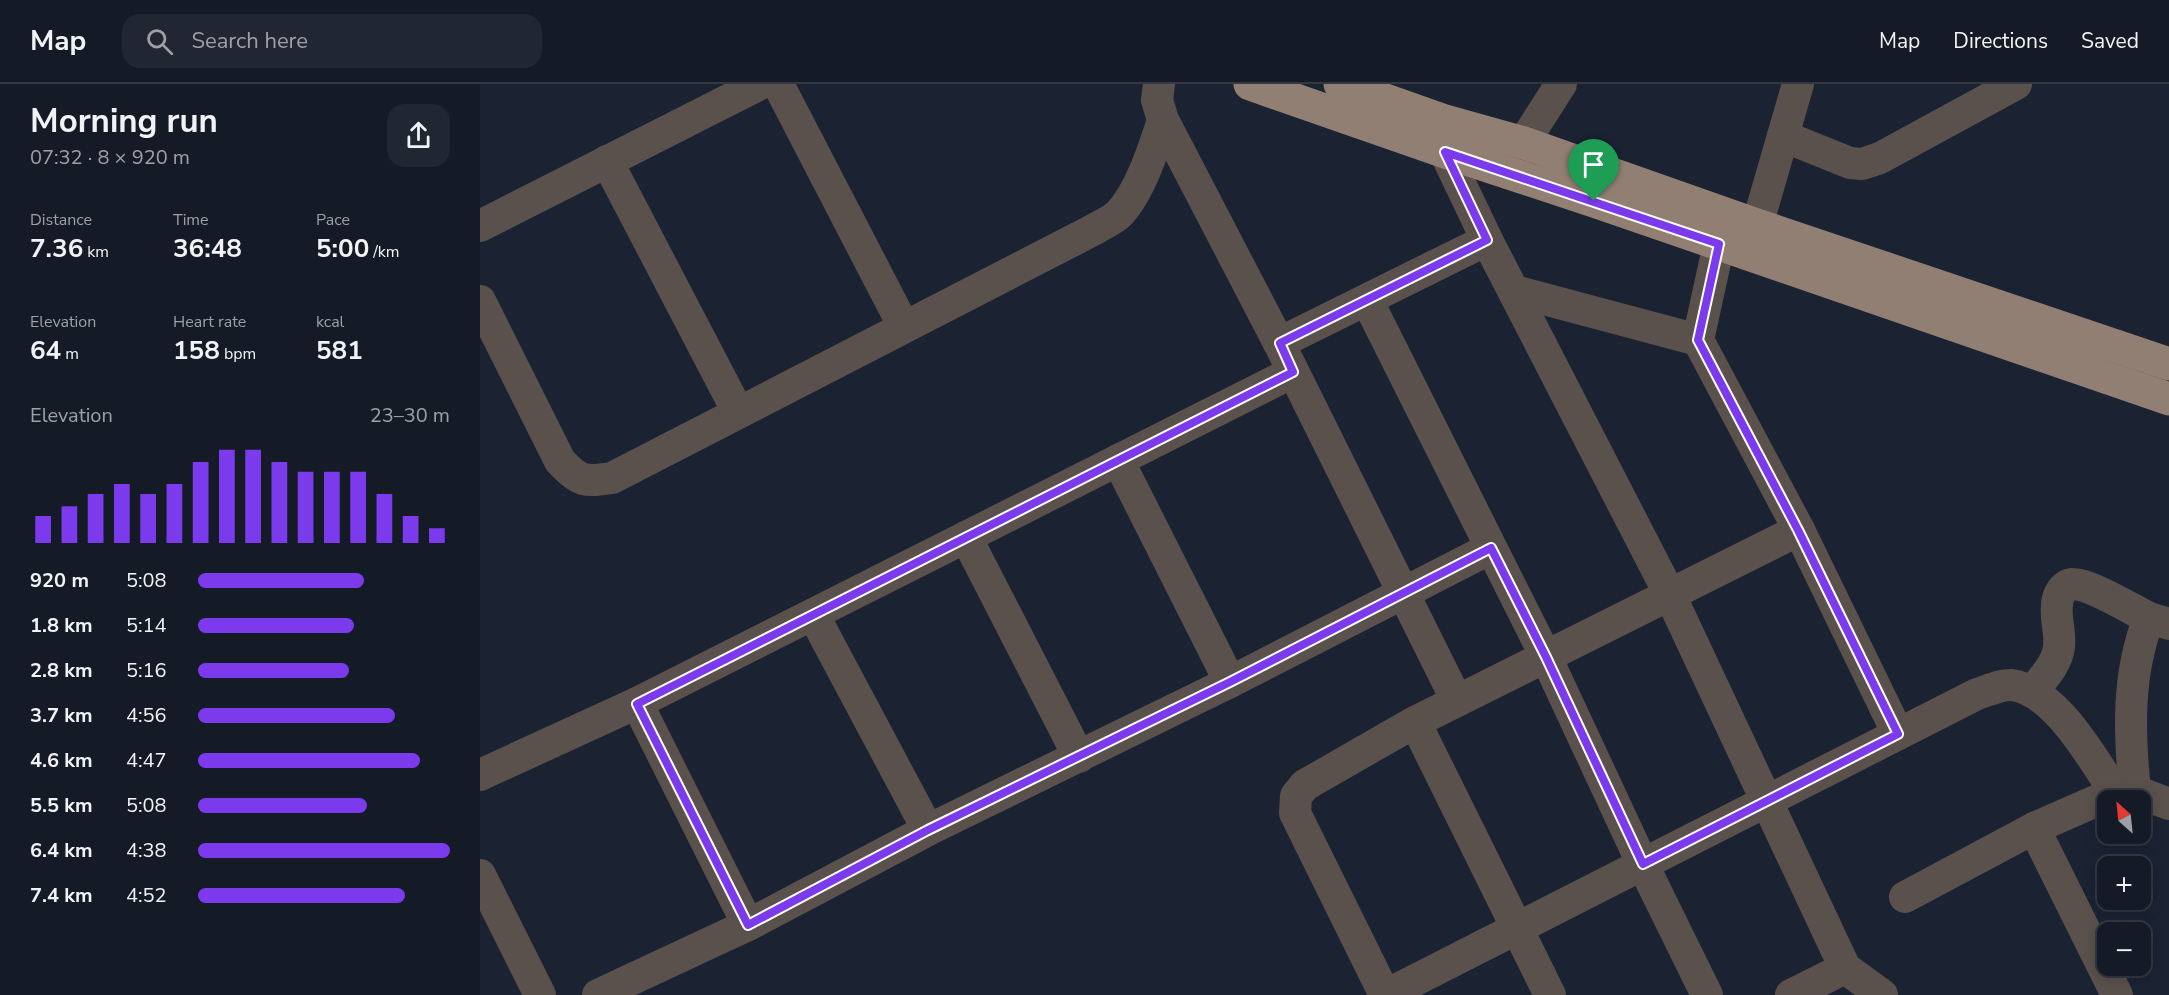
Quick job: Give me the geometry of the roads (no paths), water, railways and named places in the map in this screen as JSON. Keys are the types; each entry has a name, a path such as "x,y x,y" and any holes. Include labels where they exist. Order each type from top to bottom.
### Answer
{"main road":[{"path":"1250,84 1505,172 2169,364"},
{"path":"1344,85 1445,121 1524,143 1742,241 2169,399"}],"street":[{"path":"480,226 760,84"},
{"path":"778,84 904,327"},
{"path":"1159,84 1157,100 1163,120 1280,343 1457,701"},
{"path":"1505,172 1561,84"},
{"path":"1698,340 1742,241 1783,136 1798,84"},
{"path":"1783,136 1850,163 1862,164 1880,158 2016,84"},
{"path":"480,301 560,461 574,476 591,481 612,478 1095,229 1119,214 1137,188 1150,160 1163,120"},
{"path":"1445,152 1487,240 1670,595 1845,968 1882,995"},
{"path":"607,161 738,412"},
{"path":"1280,343 1487,240"},
{"path":"1514,291 1698,340 1798,530 1898,734"},
{"path":"1366,300 1546,657 1707,995"},
{"path":"480,775 637,704 1293,372"},
{"path":"1118,460 1230,682"},
{"path":"1798,530 1415,722 1305,785 1296,796 1295,813 1385,995 1977,694 2010,684 2033,691 2068,723 2123,790"},
{"path":"966,537 1079,757"},
{"path":"598,995 748,925 928,830 1230,682 1491,548"},
{"path":"2033,691 2055,661 2059,647 2056,604 2060,592 2066,587 2073,584 2092,589 2159,621 2140,647 2130,701 2130,742 2125,790"},
{"path":"814,616 928,830"},
{"path":"637,704 748,925"},
{"path":"1415,722 1550,995"},
{"path":"2151,799 2169,804"},
{"path":"1905,897 2034,828 2097,803"},
{"path":"2034,828 2117,995"},
{"path":"480,875 540,995"},
{"path":"1791,995 1845,968"}]}
